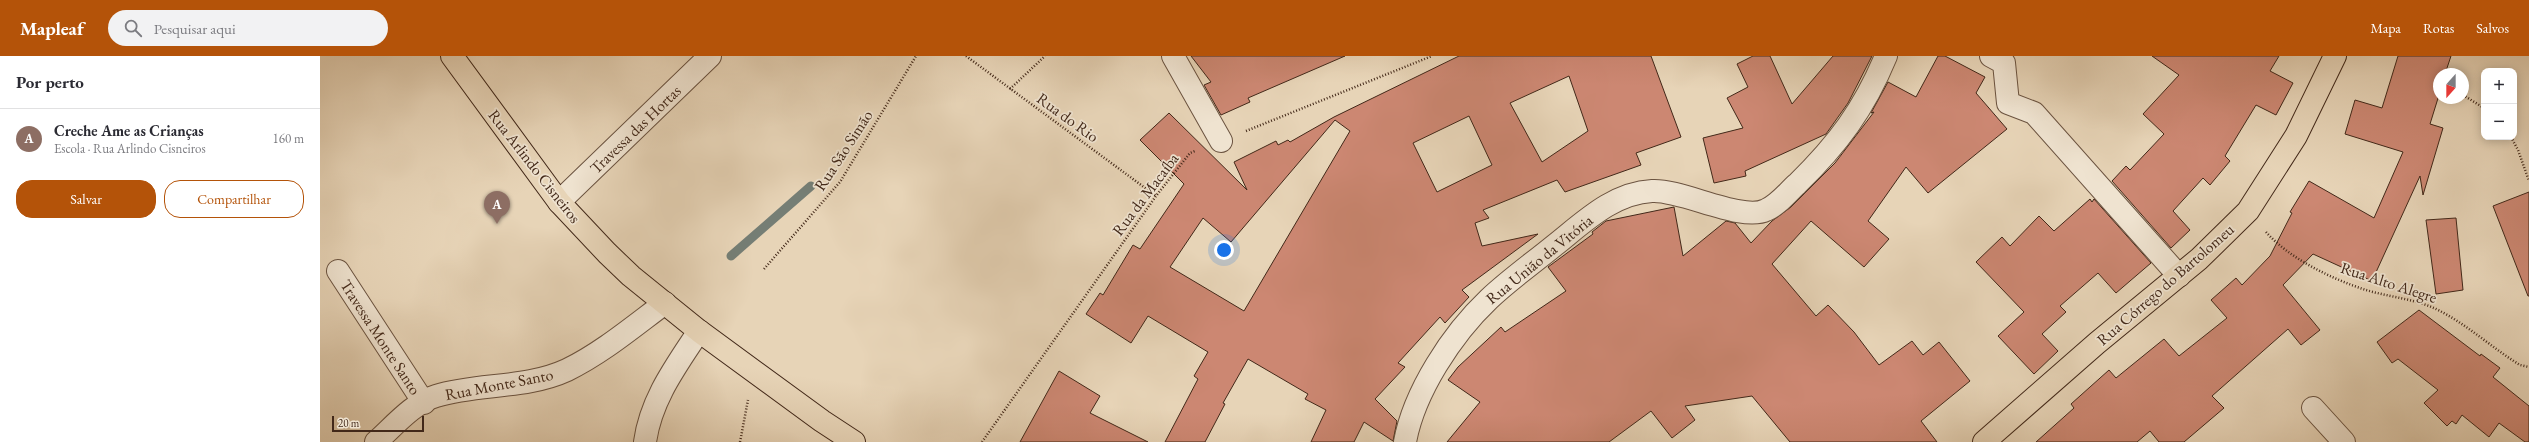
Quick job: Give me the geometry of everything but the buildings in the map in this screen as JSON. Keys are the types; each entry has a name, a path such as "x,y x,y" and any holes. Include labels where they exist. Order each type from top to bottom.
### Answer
{"main road":[{"name":"Rua Arlindo Cisneiros","path":"452,56 559,202 607,253 699,331 753,372 854,442"},
{"name":"Rua Córrego do Bartolomeu","path":"1984,442 2179,276 2248,211 2296,136 2335,56"}],"street":[{"name":"Travessa das Hortas","path":"559,202 710,56"},
{"path":"1173,56 1221,141"},
{"name":"Rua União da Vitória","path":"1405,442 1412,411 1421,393 1460,332 1489,299 1604,207 1622,198 1654,190 1747,212 1764,211 1777,203 1818,164 1848,130 1878,76 1886,56"},
{"path":"1991,56 2004,63 2008,103 2034,113 2179,276"},
{"name":"Travessa Monte Santo","path":"338,271 424,403"},
{"name":"Rua Monte Santo","path":"376,442 397,434 424,403 435,396 542,379 567,370 605,347 665,303"},
{"path":"645,442 648,424 663,385 699,331"},
{"path":"2313,408 2344,442"}],"path":[{"name":"Rua São Simão","path":"764,268 840,182 916,56"},
{"name":"Rua do Rio","path":"966,56 1156,196"},
{"path":"1010,89 1045,56"},
{"name":"Rua da Macaíba","path":"982,442 1156,196 1190,153 1432,56"},
{"path":"2469,99 2481,106"},
{"path":"2512,140 2518,150 2529,181"},
{"name":"Rua Alto Alegre","path":"2248,211 2273,240 2289,252 2329,275 2366,290 2436,309 2472,330 2520,365 2529,367"},
{"path":"740,442 753,372"}],"waterway":[{"path":"731,256 811,186"}],"place":[{"name":"Creche Ame as Crianças","path":"497,224"}]}
